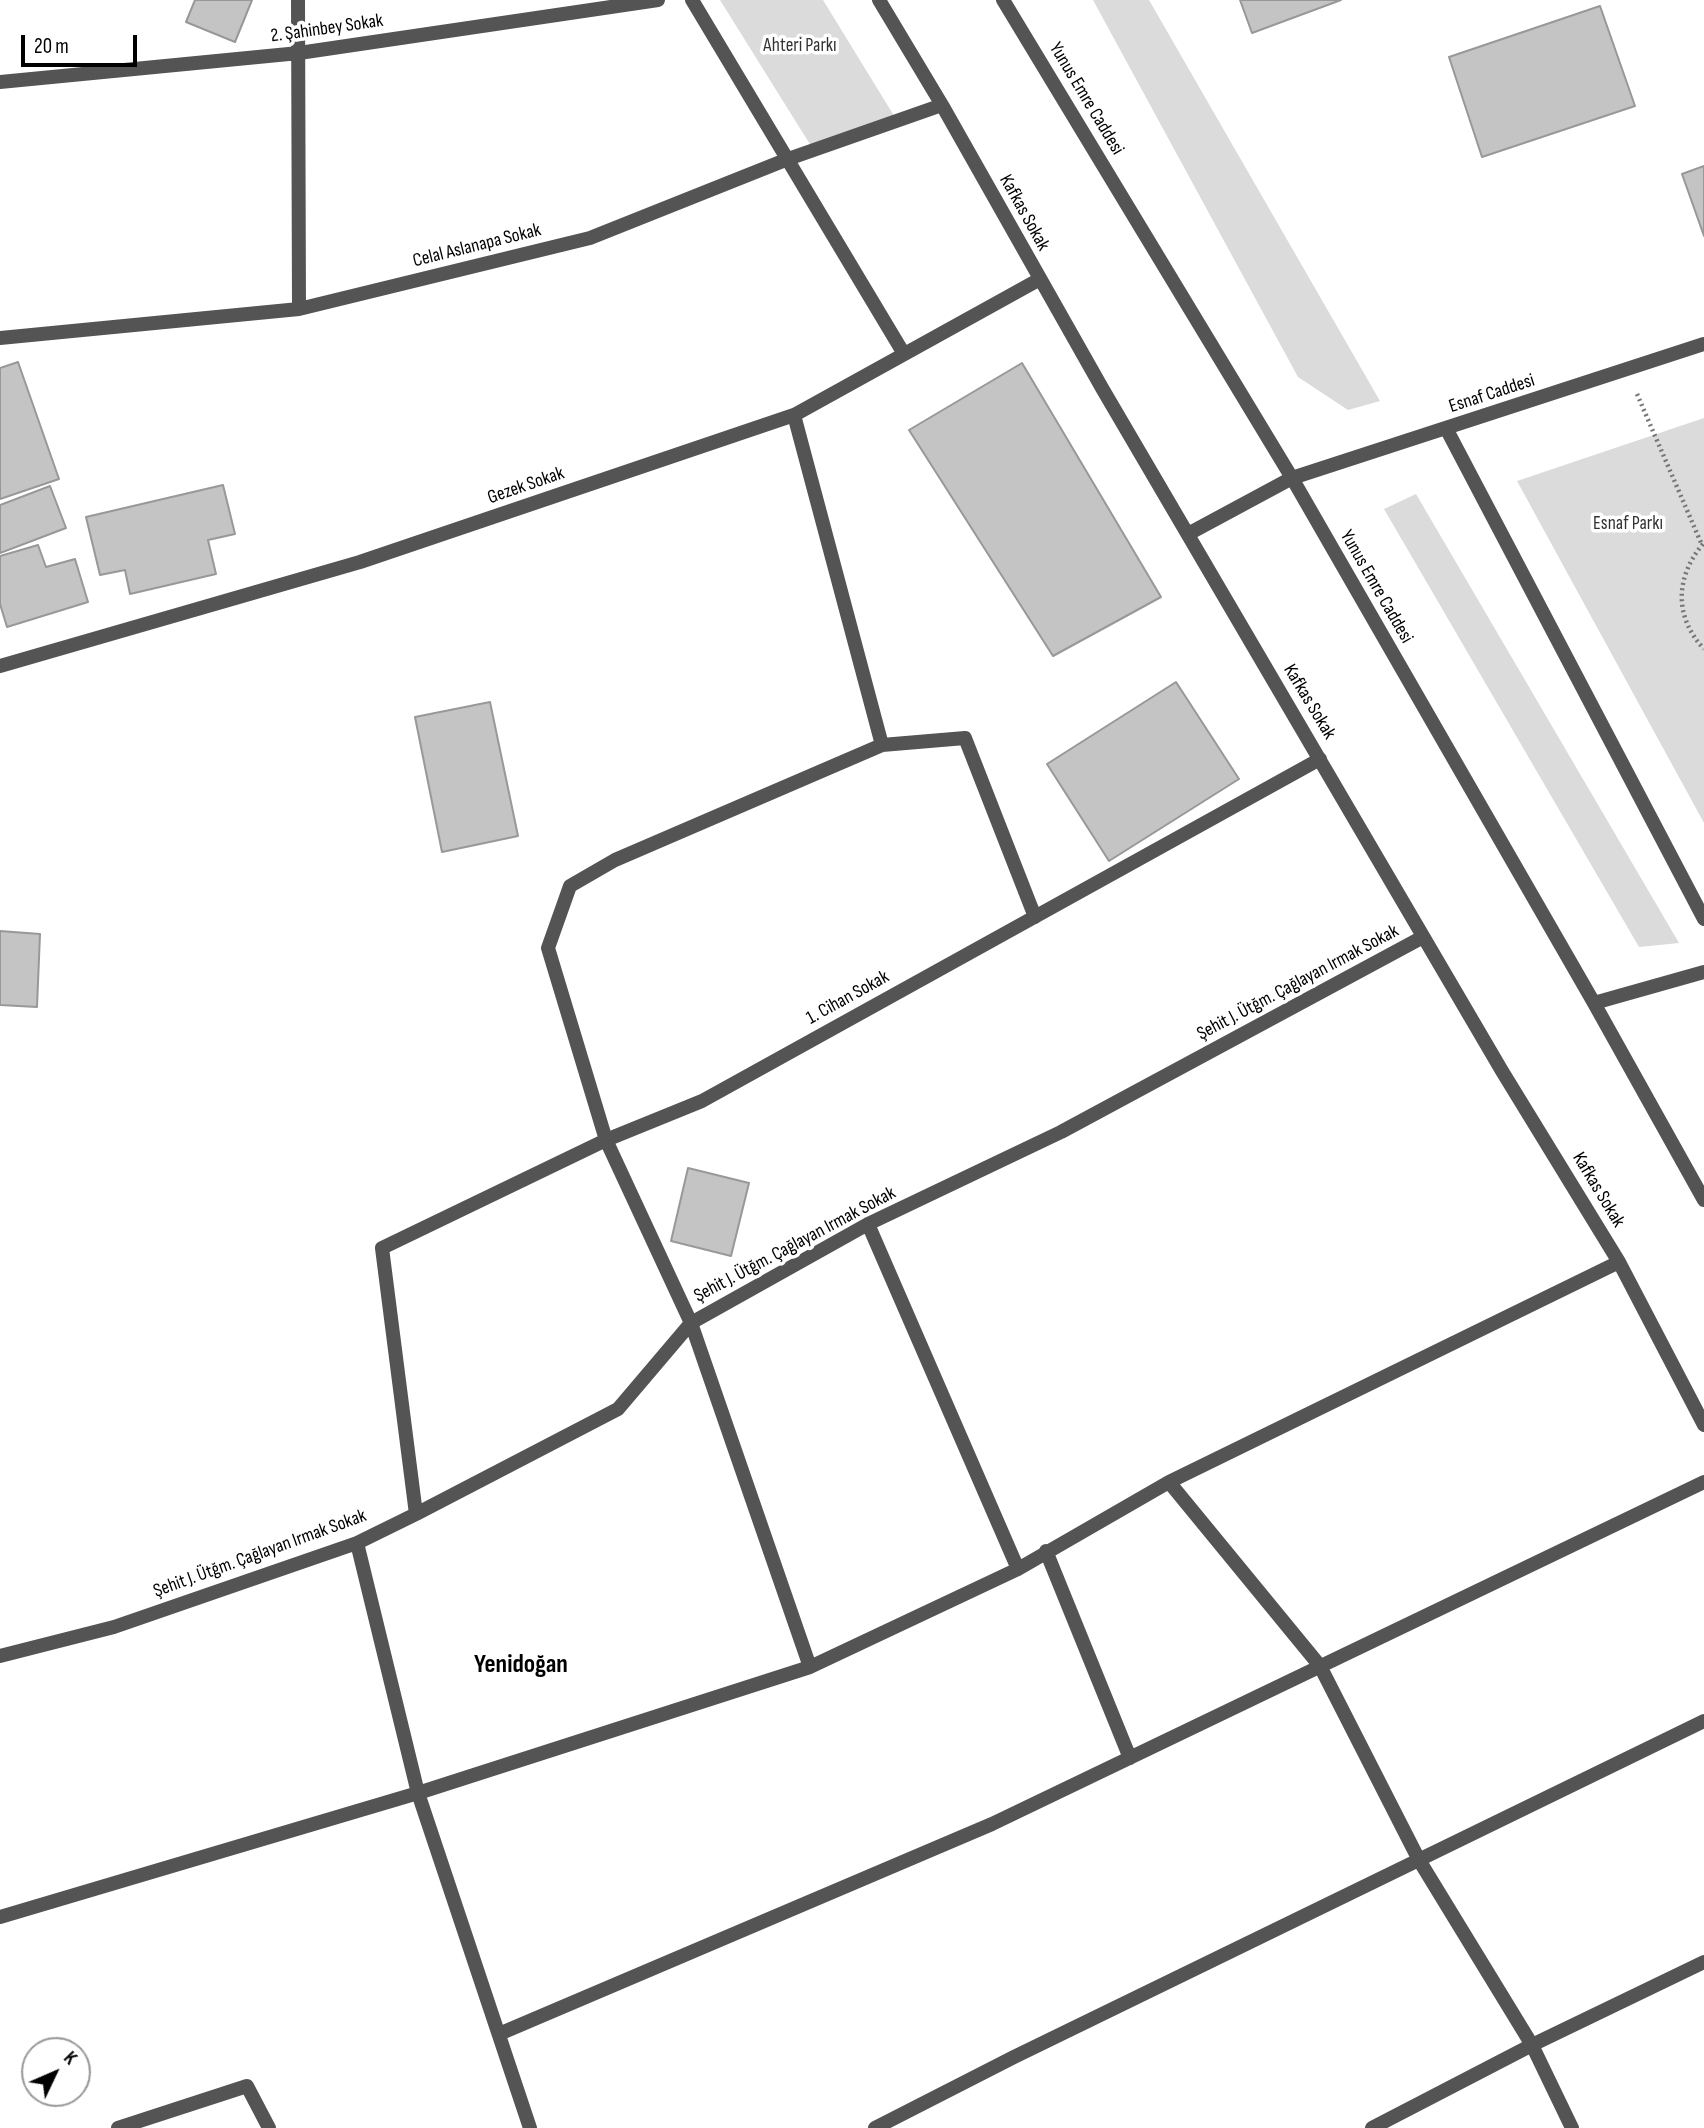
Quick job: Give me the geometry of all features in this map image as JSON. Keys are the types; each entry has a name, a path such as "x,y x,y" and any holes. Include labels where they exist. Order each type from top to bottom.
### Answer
{"street":[{"path":"298,0 299,309"},
{"name":"2. Şahinbey Sokak","path":"0,82 299,53 658,0"},
{"path":"692,0 904,354"},
{"name":"Kafkas Sokak","path":"879,0 942,105 1038,279 1423,937 1619,1262 1704,1425"},
{"name":"Yunus Emre Caddesi","path":"1003,0 1292,478 1704,1200"},
{"name":"Celal Aslanapa Sokak","path":"0,338 299,309 590,238 788,159 942,105"},
{"name":"Gezek Sokak","path":"1,663 360,562 794,415 1038,279"},
{"name":"Esnaf Caddesi","path":"1188,534 1292,478 1447,430 1704,344"},
{"path":"794,415 882,745"},
{"path":"1447,430 1704,919"},
{"path":"810,1667 691,1323 606,1140 548,948 570,886 615,860 882,745 965,738 1035,917"},
{"name":"1. Cihan Sokak","path":"416,1514 382,1248 606,1140 702,1101 1320,759"},
{"name":"Şehit J. Ütğm. Çağlayan Irmak Sokak","path":"0,1656 114,1627 357,1543 416,1514 618,1409 691,1323 869,1224 1061,1132 1423,937"},
{"path":"1594,1003 1704,972"},
{"path":"869,1224 1018,1569"},
{"path":"0,1917 418,1793 810,1667 1018,1569 1169,1482 1619,1262"},
{"path":"1169,1482 1320,1666 1419,1860 1532,2045 1573,2128"},
{"path":"499,2034 992,1824 1704,1482"},
{"path":"357,1543 418,1793 530,2128"},
{"path":"1046,1551 1130,1758"},
{"path":"875,2128 1704,1721"},
{"path":"1372,2128 1532,2045 1704,1962"},
{"path":"118,2128 247,2086 269,2128"}],"path":[{"path":"1627,370 1703,544 1688,565 1681,589 1683,614 1693,637 1704,649"}],"green space":[{"name":"Ahteri Parkı","path":"720,0 823,0 896,119 811,146"},
{"path":"1093,0 1149,0 1380,401 1348,410 1298,377"},
{"name":"Esnaf Parkı","path":"1704,418 1704,823 1517,481"},
{"path":"1416,494 1679,943 1639,947 1384,509"}],"building":[{"path":"195,0 252,0 235,42 186,22"},
{"path":"1240,0 1341,0 1252,33"},
{"path":"1600,6 1635,106 1482,157 1449,57"},
{"path":"1704,166 1704,236 1682,174"},
{"path":"18,362 59,479 0,499 0,368"},
{"path":"1022,363 1161,597 1053,656 909,430"},
{"path":"223,485 235,534 208,540 216,574 130,594 125,570 100,575 86,517"},
{"path":"50,486 66,528 0,553 0,505"},
{"path":"38,545 46,567 75,559 88,602 7,627 0,604 0,556"},
{"path":"1176,682 1239,779 1109,861 1047,764"},
{"path":"490,702 518,836 442,852 415,717"},
{"path":"0,931 40,934 37,1007 0,1005"},
{"path":"688,1168 749,1183 731,1256 671,1241"}],"district":[{"name":"Yenidoğan","path":"521,1665"}]}
